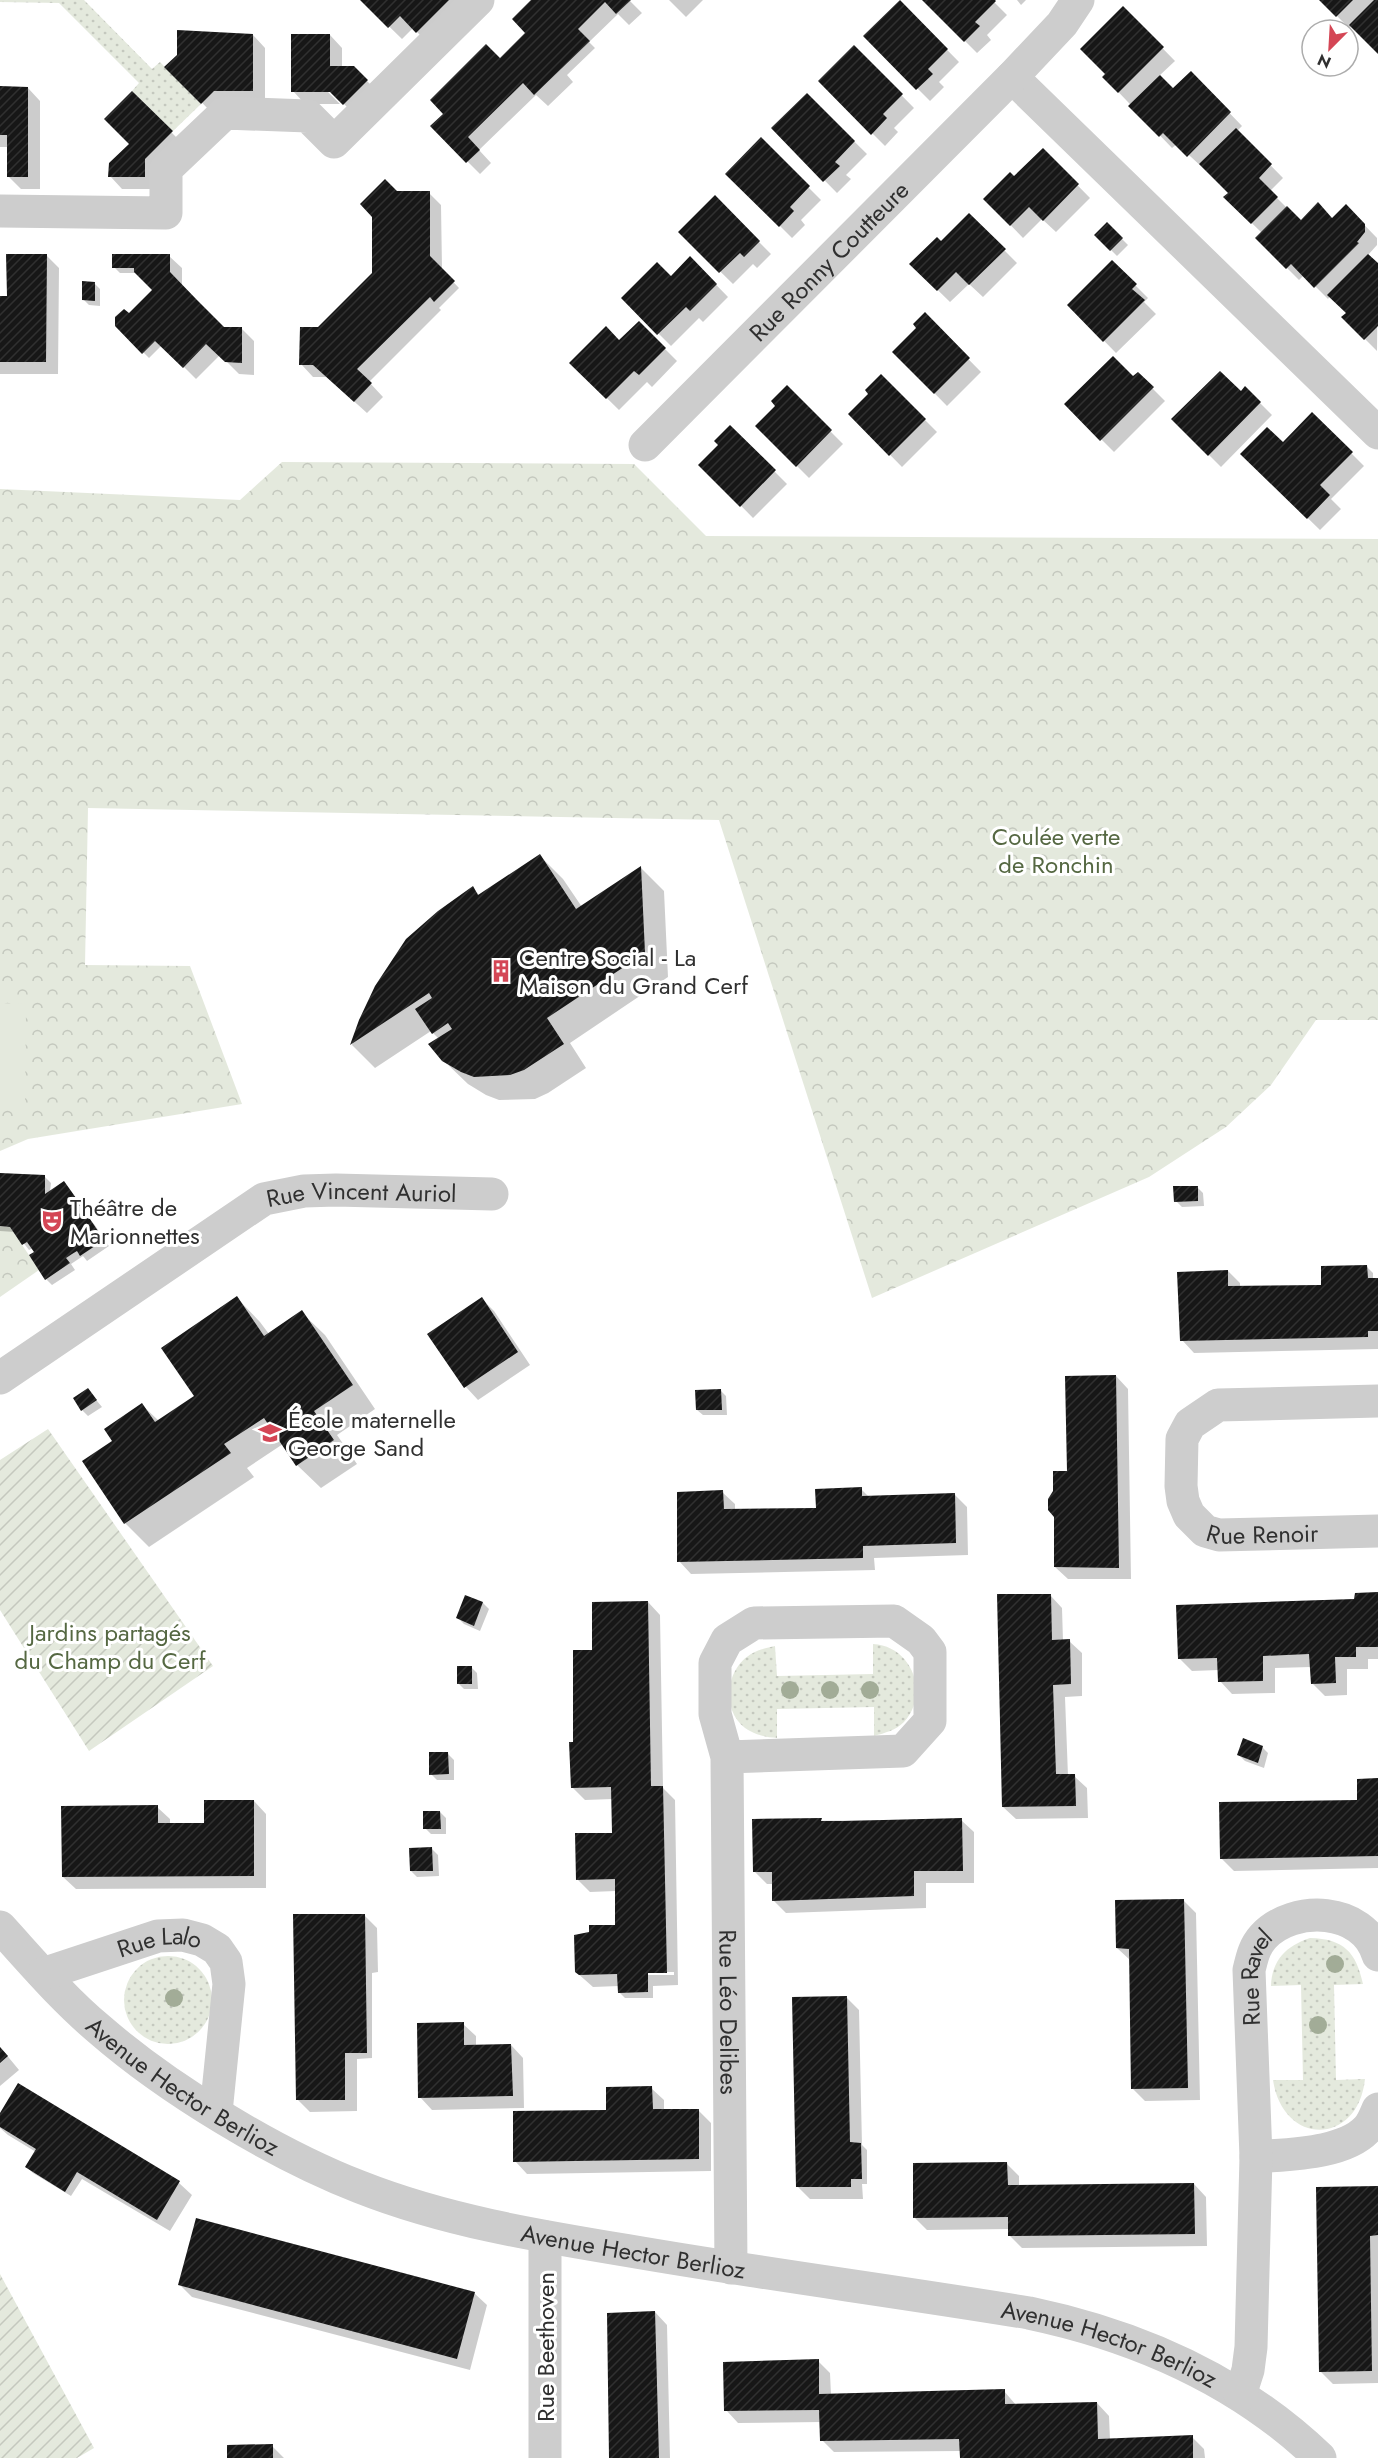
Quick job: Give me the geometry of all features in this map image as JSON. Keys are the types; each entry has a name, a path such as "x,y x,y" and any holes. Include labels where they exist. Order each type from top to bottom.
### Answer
{"street":[{"path":"0,211 166,213 166,169 225,113 308,117 334,142 478,0"},
{"name":"Rue Ronny Coutteure","path":"645,445 1012,77 1062,24 1078,0"},
{"path":"1012,77 1378,433"},
{"name":"Rue Vincent Auriol","path":"0,1378 264,1199 304,1191 336,1190 492,1194"},
{"name":"Rue Renoir","path":"1378,1401 1218,1405 1191,1424 1182,1438 1181,1486 1183,1501 1189,1515 1205,1531 1220,1535 1378,1531"},
{"name":"Rue Léo Delibes","path":"727,1757 903,1751 930,1721 930,1652 921,1640 894,1621 754,1623 727,1640 715,1663 715,1714 727,1757 731,2268"},
{"name":"Rue Ravel","path":"1240,2395 1248,2370 1251,2347 1256,2157 1249,1970 1253,1952 1263,1937 1281,1922 1300,1916 1334,1916 1358,1926 1376,1947 1378,1955"},
{"name":"Avenue Hector Berlioz","path":"0,1927 43,1974 97,2028 125,2052 216,2112 293,2156 362,2188 439,2213 545,2237 731,2268 998,2308 1070,2322 1116,2335 1203,2373 1240,2395 1303,2442 1320,2458"},
{"name":"Rue Lalo","path":"43,1974 158,1936 183,1935 202,1940 217,1949 226,1962 230,1984 216,2112"},
{"path":"1256,2157 1308,2152 1348,2143 1369,2128 1378,2109"},
{"name":"Rue Beethoven","path":"545,2237 545,2458"}],"green space":[{"path":"0,0 84,0 152,69 160,62 201,104 173,131 132,91 139,83 59,3 0,2"},
{"name":"Coulée verte de Ronchin","path":"282,462 634,464 706,536 1378,539 1378,1020 1316,1020 1271,1085 1226,1127 1149,1177 872,1298 719,820 88,808 85,965 190,966 242,1104 28,1139 0,1151 0,489 240,500"},
{"path":"0,1003 26,1004 25,1106 0,1106"},
{"path":"0,1226 10,1227 39,1270 0,1297"},
{"name":"Jardins partagés du Champ du Cerf","path":"48,1429 213,1666 89,1751 0,1610 0,1460"},
{"path":"873,1644 887,1647 898,1653 913,1673 916,1698 912,1711 901,1725 894,1729 874,1736 874,1707 777,1709 777,1738 750,1731 740,1724 734,1714 729,1692 731,1680 743,1660 755,1652 775,1646 777,1676 873,1674"},
{"path":"1310,1938 1332,1941 1347,1949 1357,1963 1363,1984 1334,1985 1336,2080 1365,2079 1359,2101 1349,2117 1335,2126 1320,2130 1305,2127 1291,2118 1280,2102 1273,2080 1303,2080 1301,1985 1271,1986 1277,1961 1294,1945"},
{"path":"159,1956 177,1956 193,1963 205,1975 212,1991 212,2009 205,2025 193,2037 177,2044 159,2044 143,2037 131,2025 124,2009 124,1991 131,1975 143,1963"},
{"path":"0,2274 94,2448 77,2458 0,2458"}],"building":[{"path":"360,0 449,0 416,33 400,16 388,28"},
{"path":"531,0 631,0 616,14 605,2 578,29 590,41 534,95 523,83 468,137 480,150 466,163 430,126 443,114 430,100 486,44 500,58 525,33 512,19"},
{"path":"900,0 948,49 928,69 933,74 916,90 863,36"},
{"path":"922,0 996,1 975,22 980,26 964,42"},
{"path":"1319,0 1353,0 1336,17"},
{"path":"1374,0 1378,0 1378,54 1360,36 1360,18 1356,18"},
{"path":"1123,6 1164,47 1118,93 1102,77 1105,74 1080,49"},
{"path":"177,30 253,34 253,91 214,91 201,104 164,67 177,55"},
{"path":"291,34 330,34 330,66 354,66 368,80 343,105 330,92 291,92"},
{"path":"854,45 903,94 883,114 887,118 871,135 818,81"},
{"path":"1191,71 1231,112 1187,157 1163,133 1159,137 1128,106 1160,75 1173,88"},
{"path":"0,86 28,87 28,177 7,177 7,135 0,135"},
{"path":"132,91 173,131 145,159 145,177 108,177 109,163 129,144 104,119"},
{"path":"807,93 855,141 835,162 840,166 823,182 771,128"},
{"path":"1236,128 1272,164 1259,178 1278,197 1251,224 1223,197 1228,193 1199,164"},
{"path":"761,137 810,186 790,207 794,211 779,227 725,174"},
{"path":"1043,148 1079,184 1043,221 1029,207 1010,226 983,199 1010,172 1014,176"},
{"path":"385,179 397,191 430,191 430,256 455,281 434,302 430,297 357,369 372,383 354,402 313,365 299,365 300,327 318,327 372,273 372,217 360,204"},
{"path":"715,195 760,241 744,257 740,253 719,273 678,232"},
{"path":"1318,202 1332,218 1346,204 1365,224 1365,232 1357,242 1359,243 1314,288 1291,264 1286,269 1255,238 1287,206 1301,220"},
{"path":"969,213 1006,249 969,285 956,272 937,291 909,264 937,237 941,241"},
{"path":"1107,222 1123,238 1110,251 1094,235"},
{"path":"6,254 47,254 46,362 0,362 0,296 7,296"},
{"path":"112,254 170,254 170,272 197,300 224,327 242,327 242,363 225,362 206,344 183,368 155,341 142,354 115,326 115,317 124,309 129,313 152,290 134,272 134,268 112,268"},
{"path":"1368,254 1378,263 1378,326 1364,340 1341,317 1346,313 1327,295"},
{"path":"690,256 717,284 690,311 686,307 657,335 621,298 657,262 671,276"},
{"path":"1112,260 1137,284 1132,289 1145,300 1103,342 1067,305"},
{"path":"82,281 95,282 95,301 82,300"},
{"path":"925,312 970,358 934,394 892,352 916,328 913,324"},
{"path":"639,321 666,348 639,375 634,371 606,399 569,363 606,326 619,340"},
{"path":"1113,356 1133,376 1138,372 1154,387 1100,441 1064,404"},
{"path":"1220,371 1241,391 1245,386 1261,402 1208,456 1171,419"},
{"path":"881,374 926,419 889,456 848,414 868,394 865,390"},
{"path":"787,385 832,430 796,467 755,426 775,406 771,401"},
{"path":"1312,412 1353,452 1320,485 1330,495 1307,519 1240,454 1267,427 1283,442"},
{"path":"730,425 776,470 740,507 698,465 718,445 714,441"},
{"name":"Centre Social - La Maison du Grand Cerf","path":"540,854 576,909 641,866 645,953 547,1018 564,1044 524,1070 510,1075 474,1077 442,1061 428,1044 452,1029 448,1023 432,1034 415,1009 432,998 429,993 350,1045 375,986 406,939 438,911 473,886 478,895"},
{"path":"0,1173 45,1175 45,1194 64,1181 81,1205 76,1208 83,1219 88,1216 104,1240 80,1256 77,1251 66,1258 70,1263 45,1280 29,1255 34,1252 27,1242 22,1245 10,1227 0,1226"},
{"path":"1173,1186 1198,1186 1198,1201 1174,1202"},
{"path":"1367,1265 1368,1278 1378,1278 1378,1331 1368,1331 1368,1337 1180,1341 1177,1272 1228,1270 1228,1286 1321,1285 1321,1266"},
{"path":"237,1296 264,1336 302,1310 353,1385 314,1411 334,1440 296,1466 264,1418 224,1444 231,1453 124,1524 82,1461 112,1441 104,1429 142,1403 155,1422 194,1396 161,1348"},
{"path":"482,1297 518,1352 464,1388 427,1334"},
{"path":"1116,1375 1119,1568 1054,1567 1054,1517 1048,1510 1048,1499 1053,1491 1053,1471 1067,1471 1065,1376"},
{"path":"88,1388 97,1400 81,1411 73,1398"},
{"path":"721,1389 722,1410 696,1410 695,1390"},
{"path":"862,1487 862,1496 955,1493 956,1543 863,1546 863,1558 677,1562 677,1492 723,1490 724,1509 816,1508 815,1489"},
{"path":"1378,1592 1378,1647 1356,1647 1356,1657 1335,1657 1336,1683 1311,1684 1309,1654 1263,1656 1263,1681 1218,1682 1217,1658 1178,1659 1176,1605 1354,1599 1355,1593"},
{"path":"997,1594 1051,1594 1052,1640 1070,1639 1071,1684 1053,1685 1056,1774 1075,1774 1076,1806 1002,1807"},
{"path":"465,1595 483,1602 474,1626 456,1618"},
{"path":"648,1601 651,1786 663,1786 667,1973 648,1973 648,1992 618,1993 617,1974 579,1975 575,1972 574,1935 589,1932 589,1925 615,1925 615,1879 576,1880 575,1833 612,1833 611,1787 571,1788 569,1742 573,1742 573,1650 592,1650 592,1602"},
{"path":"457,1666 472,1666 472,1684 457,1684"},
{"path":"1243,1738 1263,1746 1258,1763 1237,1755"},
{"path":"429,1752 448,1752 449,1774 429,1775"},
{"path":"1378,1778 1378,1856 1220,1859 1219,1802 1357,1800 1357,1779"},
{"path":"204,1800 254,1800 254,1876 62,1877 61,1806 158,1805 158,1823 204,1823"},
{"path":"423,1811 440,1811 441,1829 423,1829"},
{"path":"822,1818 821,1821 962,1818 963,1871 914,1871 914,1896 772,1901 772,1872 753,1872 752,1819"},
{"path":"432,1847 433,1871 410,1871 409,1848"},
{"path":"1184,1899 1188,2088 1131,2089 1129,1949 1116,1948 1115,1900"},
{"path":"293,1914 365,1914 367,2053 345,2053 345,2100 296,2100"},
{"path":"847,1996 850,2142 861,2143 862,2179 851,2179 851,2187 796,2187 792,1997"},
{"path":"464,2022 464,2045 511,2044 513,2096 418,2098 417,2023"},
{"path":"0,2047 8,2056 0,2063"},
{"path":"18,2083 180,2181 157,2220 77,2172 65,2192 25,2167 36,2149 0,2127 0,2113"},
{"path":"652,2086 653,2109 699,2109 699,2159 513,2162 513,2111 606,2110 606,2087"},
{"path":"1007,2162 1008,2185 1194,2183 1195,2234 1008,2236 1008,2217 913,2218 913,2163"},
{"path":"1378,2186 1378,2235 1370,2236 1372,2371 1319,2372 1316,2187"},
{"path":"196,2218 475,2292 457,2359 178,2285"},
{"path":"655,2311 659,2458 609,2458 607,2313"},
{"path":"819,2359 819,2394 1005,2389 1005,2404 1097,2402 1098,2439 1193,2435 1193,2458 960,2458 959,2439 820,2441 819,2410 724,2411 723,2362"},
{"path":"273,2444 273,2458 227,2458 227,2445"}],"place":[{"name":"Centre Social - La Maison du Grand Cerf","path":"501,971"},
{"name":"Théâtre de Marionnettes","path":"52,1221"},
{"name":"École maternelle George Sand","path":"270,1433"}]}
